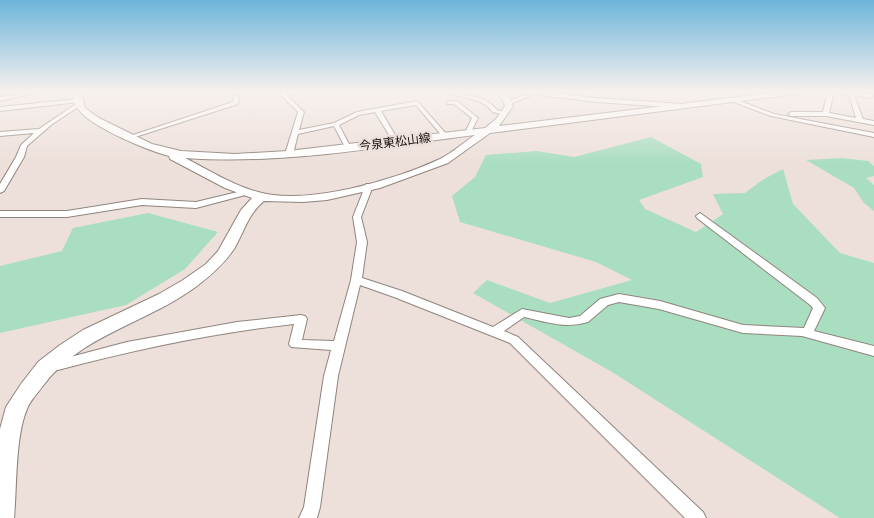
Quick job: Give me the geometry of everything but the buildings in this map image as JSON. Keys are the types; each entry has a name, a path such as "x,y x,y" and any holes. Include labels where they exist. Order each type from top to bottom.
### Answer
{"main road":[{"name":"今泉東松山線","path":"90,116 164,152 224,157 290,154 348,148 608,116"},
{"path":"164,152 254,195 297,199 369,186 409,176 442,162 497,124 503,116"},
{"path":"1,518 11,436 17,408 32,383 51,361 79,340 177,293 212,267 234,240 254,195"}],"street":[{"path":"0,191 20,158 24,145 39,131 60,116"},
{"path":"130,137 193,116"},
{"path":"290,154 300,116"},
{"path":"295,133 336,124 352,116"},
{"path":"381,116 396,142"},
{"path":"428,116 445,136"},
{"path":"468,133 475,118 473,116"},
{"path":"783,116 874,135"},
{"path":"798,116 874,130"},
{"path":"838,116 874,123"},
{"path":"859,116 860,120"},
{"path":"336,124 348,148"},
{"path":"0,134 39,131"},
{"path":"308,518 312,507 331,376 356,280 362,242 357,217 369,186"},
{"path":"0,214 68,214 142,202 196,205 254,195"},
{"path":"700,216 813,301 818,308 807,334"},
{"path":"356,280 398,294 514,340 697,518"},
{"path":"494,332 522,313 569,322 584,319 604,302 619,298 660,304 743,329 807,334 874,351"},
{"path":"51,361 58,365 127,347 237,326 301,320 295,344 339,346"}],"green space":[{"path":"651,137 701,164 703,177 639,200 645,209 696,232 723,214 713,194 745,193 764,179 783,169 793,204 840,253 874,263 874,518 840,518 612,372 473,293 487,280 550,303 632,280 596,262 460,222 452,196 475,177 486,155 537,151 574,157"},
{"path":"842,158 868,161 874,166 874,176 866,178 874,185 874,211 864,203 854,188 806,160"},
{"path":"148,213 218,232 185,269 126,305 0,333 0,266 62,251 73,228"}]}
